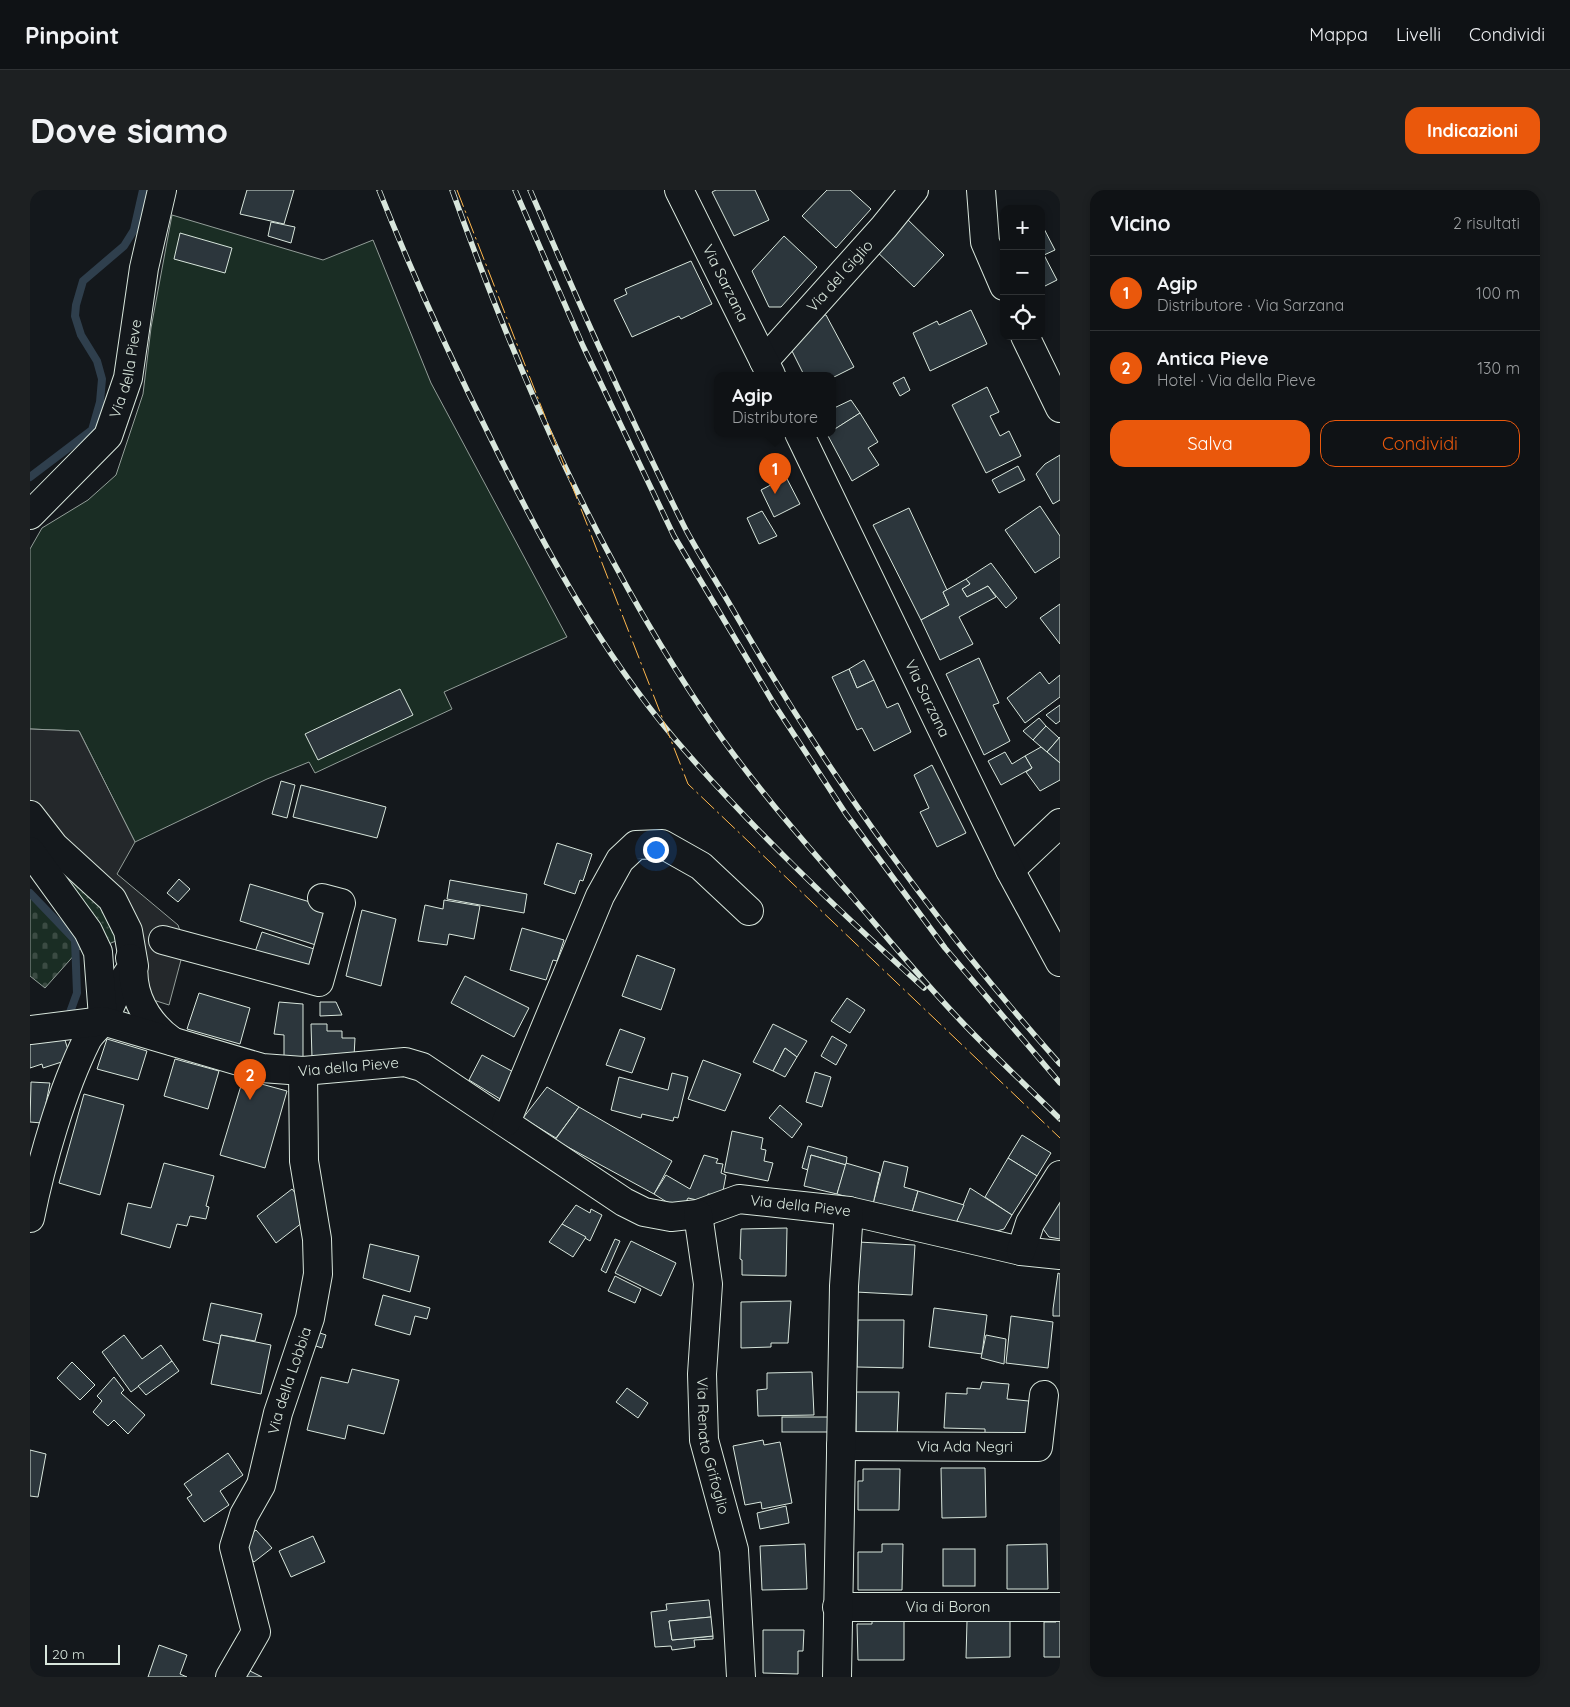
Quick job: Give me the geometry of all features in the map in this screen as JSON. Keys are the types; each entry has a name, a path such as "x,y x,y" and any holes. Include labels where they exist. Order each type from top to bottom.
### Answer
{"street":[{"name":"Via della Pieve","path":"30,514 108,436 128,378 144,268 162,190"},
{"name":"Via Sarzana","path":"679,190 767,368"},
{"name":"Via del Giglio","path":"767,368 914,190"},
{"path":"980,190 985,242 1000,277"},
{"path":"1027,340 1060,408"},
{"name":"Via Sarzana","path":"801,437 1010,870 1060,962"},
{"name":"Via della Pieve","path":"30,815 54,846 112,899 128,930 134,966 134,982 145,1012 165,1036 178,1045"},
{"path":"1010,870 1060,823"},
{"path":"506,1122 600,896 620,860 636,845 662,844 702,866 749,911"},
{"path":"30,851 88,931 98,952 103,1021"},
{"path":"164,940 319,982 341,904 322,898"},
{"path":"30,1218 33,1196 61,1106 88,1038 103,1021 124,976 134,966 131,958 117,950 103,957 100,964"},
{"name":"Via della Pieve","path":"103,1021 178,1045 262,1068 303,1071 405,1062 422,1067 644,1212 671,1217 698,1214 739,1198 849,1210 1021,1250 1060,1255"},
{"path":"30,1030 103,1021"},
{"name":"Via della Lobbia","path":"230,1677 256,1632 234,1547 244,1515 261,1485 278,1413 310,1318 318,1274 317,1239 304,1161 303,1071"},
{"path":"1021,1250 1030,1223 1060,1175"},
{"path":"837,1677 844,1286 849,1210"},
{"name":"Via Renato Grifoglio","path":"698,1214 708,1284 702,1374 704,1440 734,1550 741,1677"},
{"name":"Via Ada Negri","path":"841,1446 1038,1447 1044,1395"},
{"name":"Via di Boron","path":"837,1607 1060,1606"}],"green space":[{"path":"172,215 323,260 373,240 431,383 567,637 444,692 452,709 315,773 309,762 267,779 135,842 79,731 30,729 30,549 42,528 88,500 116,475 143,394 151,328"},
{"path":"56,868 91,887 121,939 106,945"},
{"path":"30,892 85,943 45,988 30,976"}],"shaded area":[{"path":"30,729 79,731 135,842 117,874 178,925 185,945 169,1005 147,998 147,973 30,806"}],"building":[{"path":"247,190 294,190 284,224 240,214"},
{"path":"716,190 755,190 769,220 734,236 712,192"},
{"path":"827,190 850,190 871,209 836,248 802,216"},
{"path":"904,216 944,255 914,287 873,248"},
{"path":"271,222 295,227 291,243 268,236"},
{"path":"1045,231 1055,250 1045,255"},
{"path":"180,233 232,248 225,273 174,259"},
{"path":"784,236 817,267 781,307 769,307 752,271"},
{"path":"1045,257 1057,280 1045,286"},
{"path":"691,261 712,304 681,319 679,316 632,337 614,300 627,294 625,289"},
{"path":"971,310 987,344 930,371 913,333 937,321 939,325"},
{"path":"816,314 826,315 854,367 836,376 836,372 802,372 789,345"},
{"path":"904,377 910,390 900,396 893,383"},
{"path":"987,387 999,412 990,416 1000,436 1009,431 1021,456 986,473 952,405"},
{"path":"851,400 860,413 836,428 836,407"},
{"path":"860,413 878,442 868,448 879,465 852,481 829,437 836,437 836,428"},
{"path":"1060,455 1060,500 1053,504 1036,474 1045,464"},
{"path":"1018,466 1025,480 999,493 992,480"},
{"path":"786,477 800,504 774,517 761,490"},
{"path":"1040,506 1060,536 1060,557 1035,573 1005,530"},
{"path":"909,508 947,590 943,592 949,605 921,620 873,525"},
{"path":"762,511 777,536 759,544 747,518"},
{"path":"991,563 1017,598 1006,608 988,586 967,597 962,589 970,584 966,579"},
{"path":"966,579 970,584 962,589 967,597 988,586 996,597 959,617 973,644 940,660 921,620 949,605 943,592"},
{"path":"1060,604 1060,644 1040,618"},
{"path":"979,658 999,703 993,705 1010,741 984,755 946,674"},
{"path":"864,660 874,680 857,688 849,669"},
{"path":"849,669 857,688 874,680 887,708 898,703 911,732 874,751 862,728 857,730 832,677"},
{"path":"1040,672 1049,684 1060,675 1060,697 1025,723 1007,698"},
{"path":"400,689 413,715 318,760 305,734"},
{"path":"1060,705 1060,721 1056,724 1046,715"},
{"path":"1039,718 1046,726 1033,740 1023,731"},
{"path":"1046,726 1059,738 1047,752 1033,740"},
{"path":"1060,737 1060,763 1047,752"},
{"path":"1041,747 1060,763 1060,780 1040,791 1026,772 1032,768 1025,756"},
{"path":"1005,752 1012,764 1025,756 1032,768 1001,785 988,761"},
{"path":"932,765 966,833 937,847 920,812 929,808 914,775"},
{"path":"281,781 295,785 287,818 272,814"},
{"path":"301,785 386,807 377,838 293,817"},
{"path":"557,843 592,854 583,881 580,880 575,894 544,884"},
{"path":"179,879 190,889 178,902 167,893"},
{"path":"450,880 527,894 524,913 447,899"},
{"path":"250,884 330,908 319,946 240,921"},
{"path":"444,900 480,906 474,939 449,934 447,945 418,941 425,905 443,909"},
{"path":"362,910 396,919 381,986 346,976"},
{"path":"522,928 564,940 557,961 553,960 546,980 510,970"},
{"path":"262,932 314,949 308,969 255,952"},
{"path":"637,955 675,969 661,1010 622,996"},
{"path":"465,976 529,1008 514,1037 451,1003"},
{"path":"199,993 250,1008 240,1044 187,1029"},
{"path":"847,998 865,1010 850,1033 831,1021"},
{"path":"279,1002 303,1004 303,1062 284,1062 284,1035 274,1034"},
{"path":"320,1002 336,1002 342,1015 320,1016"},
{"path":"311,1024 327,1024 327,1031 342,1031 342,1038 355,1038 354,1057 312,1058"},
{"path":"773,1024 807,1041 797,1057 785,1048 773,1071 753,1062"},
{"path":"620,1029 645,1038 632,1073 606,1065"},
{"path":"63,1034 71,1059 43,1068 42,1064 30,1068 30,1044"},
{"path":"832,1036 847,1045 836,1065 821,1056"},
{"path":"107,1039 147,1051 138,1080 97,1069"},
{"path":"785,1048 797,1057 785,1077 773,1071"},
{"path":"482,1055 519,1075 505,1102 469,1080"},
{"path":"175,1059 219,1071 208,1109 164,1096"},
{"path":"703,1060 741,1074 725,1111 688,1099"},
{"path":"815,1072 831,1077 822,1107 806,1102"},
{"path":"672,1073 688,1077 678,1118 674,1117 673,1121 642,1114 641,1118 611,1110 619,1077 668,1090"},
{"path":"243,1079 287,1091 265,1168 220,1155"},
{"path":"31,1082 50,1083 42,1123 30,1122"},
{"path":"547,1087 579,1107 556,1138 523,1118"},
{"path":"84,1094 124,1105 100,1195 59,1183"},
{"path":"780,1105 802,1124 792,1138 769,1118"},
{"path":"579,1107 672,1161 654,1194 555,1140"},
{"path":"732,1131 763,1138 761,1149 766,1150 764,1161 773,1163 768,1181 724,1172"},
{"path":"1022,1135 1051,1153 1037,1176 1008,1158"},
{"path":"808,1146 847,1157 846,1165 811,1155 808,1170 802,1168"},
{"path":"704,1155 718,1159 716,1163 723,1164 721,1173 726,1175 722,1196 708,1194 706,1202 688,1198 681,1211 654,1194 666,1175 690,1189"},
{"path":"811,1155 846,1165 837,1194 804,1186"},
{"path":"1008,1158 1037,1176 1012,1215 985,1197"},
{"path":"884,1161 908,1167 904,1187 918,1191 911,1216 873,1204"},
{"path":"164,1163 214,1176 206,1206 209,1207 206,1219 190,1216 187,1226 177,1224 170,1248 121,1234 128,1203 151,1208"},
{"path":"846,1163 880,1173 873,1204 837,1194"},
{"path":"970,1188 1012,1215 1004,1229 986,1234 955,1225"},
{"path":"292,1189 304,1204 307,1219 276,1243 257,1216"},
{"path":"918,1191 964,1205 955,1225 911,1216"},
{"path":"1060,1196 1060,1239 1049,1237 1041,1226"},
{"path":"576,1205 590,1213 591,1209 602,1215 590,1241 562,1224"},
{"path":"562,1224 586,1237 573,1257 549,1242"},
{"path":"787,1228 786,1276 742,1275 742,1260 740,1259 741,1229"},
{"path":"615,1239 620,1241 606,1273 601,1270"},
{"path":"631,1241 676,1263 661,1296 615,1273"},
{"path":"858,1242 915,1245 912,1295 856,1292"},
{"path":"370,1244 419,1256 410,1292 363,1278"},
{"path":"1058,1273 1060,1274 1060,1316 1053,1316 1053,1309"},
{"path":"615,1276 641,1289 635,1303 608,1291"},
{"path":"383,1295 430,1308 427,1319 415,1316 410,1335 375,1325"},
{"path":"791,1301 788,1343 771,1343 771,1347 741,1348 741,1302"},
{"path":"211,1303 262,1314 255,1341 221,1335 220,1344 203,1340"},
{"path":"934,1308 987,1315 982,1354 929,1347"},
{"path":"1011,1316 1053,1322 1048,1368 1006,1363"},
{"path":"858,1320 904,1320 903,1368 857,1367"},
{"path":"314,1331 326,1335 322,1348 310,1344"},
{"path":"124,1335 142,1359 161,1345 172,1361 131,1392 102,1352"},
{"path":"221,1335 271,1345 261,1394 211,1384"},
{"path":"986,1335 1006,1339 1004,1364 981,1358"},
{"path":"172,1361 179,1371 146,1395 138,1386"},
{"path":"72,1362 95,1385 80,1400 57,1378"},
{"path":"352,1369 399,1380 384,1434 348,1425 345,1439 307,1430 321,1377 348,1383"},
{"path":"812,1372 814,1415 758,1416 757,1390 767,1389 767,1373"},
{"path":"114,1377 124,1390 121,1393 145,1415 128,1434 114,1420 108,1426 93,1412 102,1401 97,1396"},
{"path":"982,1382 1009,1384 1007,1399 1029,1401 1026,1436 985,1433 985,1429 944,1428 946,1393 967,1394 967,1388 980,1389"},
{"path":"627,1388 648,1403 638,1418 616,1402"},
{"path":"856,1392 899,1392 897,1437 856,1437"},
{"path":"782,1417 829,1417 829,1432 782,1432"},
{"path":"763,1440 764,1445 780,1442 792,1503 762,1509 761,1502 745,1505 733,1446"},
{"path":"30,1450 46,1454 38,1497 30,1496"},
{"path":"228,1453 243,1475 220,1491 229,1505 204,1522 187,1498 192,1495 184,1484"},
{"path":"941,1468 985,1468 986,1517 942,1518"},
{"path":"863,1469 900,1469 899,1510 858,1510 858,1481 863,1481"},
{"path":"786,1506 789,1523 760,1529 757,1513"},
{"path":"256,1530 272,1548 254,1562 239,1544"},
{"path":"313,1536 325,1562 291,1577 279,1551"},
{"path":"805,1544 807,1589 762,1590 760,1546"},
{"path":"882,1544 903,1544 902,1590 858,1590 858,1552 882,1552"},
{"path":"1047,1544 1048,1589 1007,1589 1007,1545"},
{"path":"943,1549 975,1549 975,1586 943,1586"},
{"path":"709,1600 711,1617 669,1621 672,1640 713,1636 713,1639 694,1640 695,1647 672,1650 671,1646 655,1647 651,1612 667,1610 666,1604"},
{"path":"711,1617 713,1636 672,1640 669,1621"},
{"path":"872,1617 904,1618 904,1660 858,1660 857,1624 872,1624"},
{"path":"1056,1618 1060,1618 1060,1657 1044,1657 1044,1622 1056,1622"},
{"path":"967,1621 1010,1621 1010,1657 966,1658"},
{"path":"763,1630 804,1630 803,1651 798,1651 798,1674 763,1673"},
{"path":"159,1645 187,1655 180,1674 187,1677 148,1677"},
{"path":"240,1666 262,1677 235,1677"}],"waterway":[{"path":"30,477 92,430 100,402 102,379 97,361 81,335 75,316 76,305 83,281 124,246 134,230 143,190"},
{"path":"30,893 75,940 77,993 69,1015 64,1016"}],"railway":[{"path":"379,190 433,317 511,480 574,595 621,669 674,738 733,804 827,898 924,988"},
{"path":"452,190 504,327 532,395 563,461 595,527 630,592 667,655 707,717 775,807 917,973 972,1033 1060,1119"},
{"path":"515,190 583,346 674,536 774,704 846,814 945,948 1060,1083"},
{"path":"530,190 605,360 685,528 775,680 811,738 889,851 972,960 1060,1064"}],"power":[{"path":"457,190 688,784 1060,1138"}],"place":[{"name":"Agip","path":"775,494"},
{"name":"Antica Pieve","path":"250,1100"}]}
